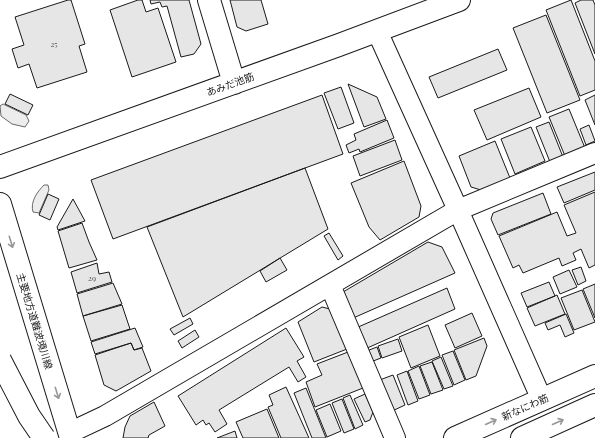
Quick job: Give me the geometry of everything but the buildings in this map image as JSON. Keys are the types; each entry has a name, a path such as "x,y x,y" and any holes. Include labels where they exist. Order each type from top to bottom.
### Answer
{"main road":[{"path":"209,0 234,83"},
{"name":"あみだ池筋","path":"0,167 460,0"},
{"name":"主要地方道難波境川線","path":"0,204 70,435"},
{"path":"0,360 29,416 44,438"},
{"name":"新なにわ筋","path":"455,438 595,376"},
{"path":"522,438 595,405"}],"street":[{"path":"377,31 542,400"},
{"path":"70,435 458,210 595,153"},
{"path":"330,285 395,438"}],"shaded area":[{"path":"3,104 26,115 29,121 25,127 12,124 1,116 0,106"},
{"path":"44,185 48,185 49,190 39,213 33,212 32,205 35,197"}]}
